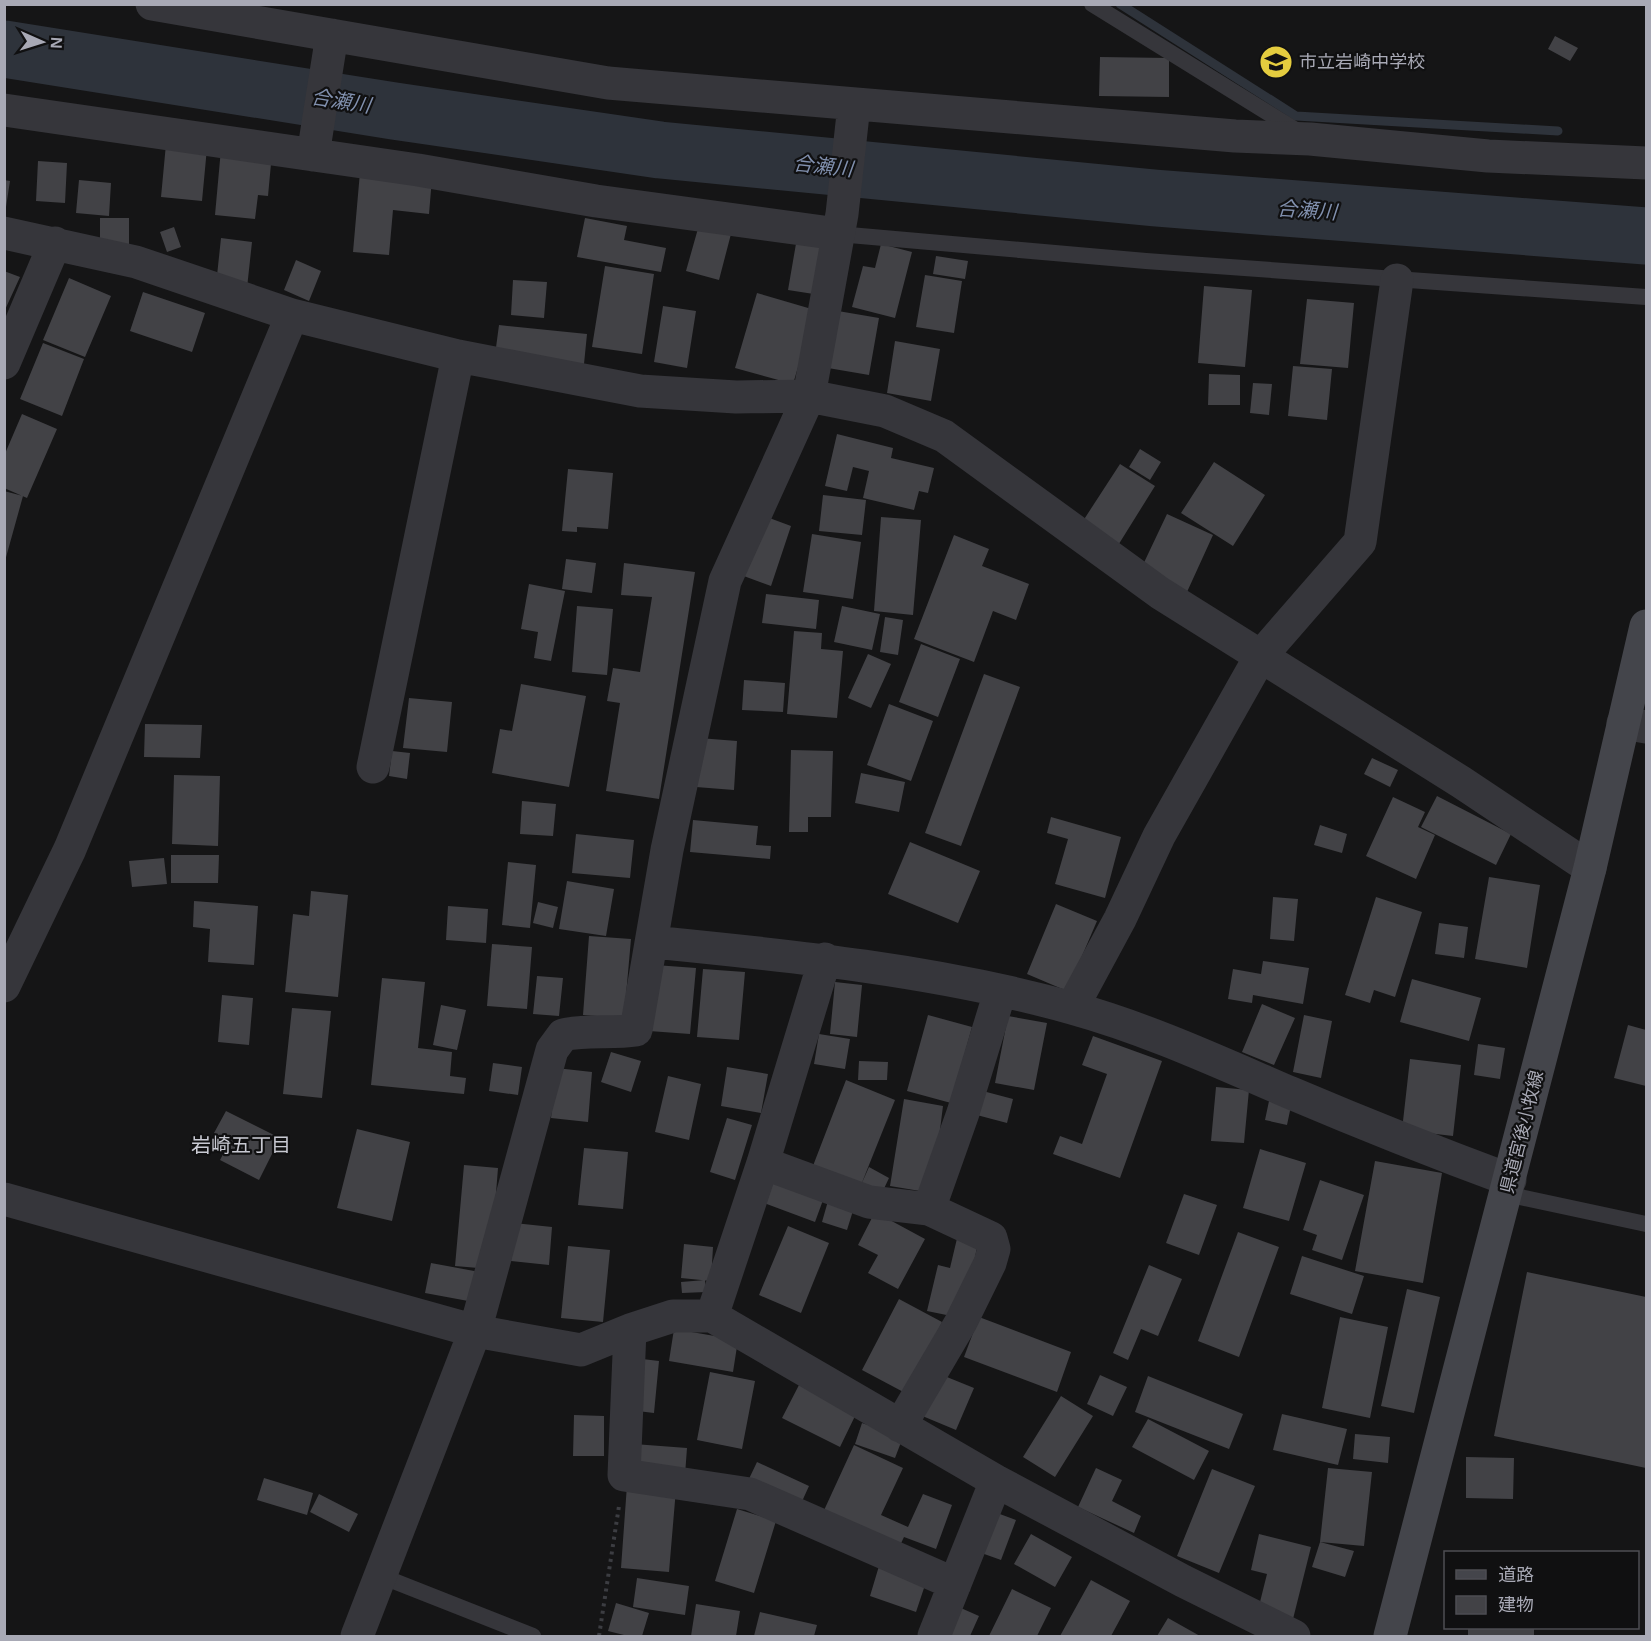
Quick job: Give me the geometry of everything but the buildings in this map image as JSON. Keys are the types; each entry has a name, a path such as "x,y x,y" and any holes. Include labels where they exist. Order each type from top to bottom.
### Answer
{"main road":[{"name":"県道宮後小牧線","path":"1390,1636 1590,868 1635,725 1647,626"}],"street":[{"path":"152,4 608,82 853,116 1310,139 1488,156 1647,163"},
{"path":"313,154 332,35"},
{"path":"4,110 313,154 596,201 840,224"},
{"path":"357,1636 475,1331 552,1050 563,1035 583,1030 618,1033 636,1030 667,850 725,581 809,396 840,224 853,116"},
{"path":"4,232 136,262 292,315 458,356 640,391 736,397 809,396 885,411 944,436 1160,593 1461,782 1590,868"},
{"path":"4,363 55,243"},
{"path":"1072,1008 1120,919 1159,836 1260,657 1360,542 1397,280"},
{"path":"4,986 70,849 292,315"},
{"path":"373,767 458,356"},
{"path":"652,942 825,959 964,983 1072,1008 1190,1048 1508,1187"},
{"path":"712,1316 763,1163 825,959"},
{"path":"929,1209 963,1113 1000,992"},
{"path":"763,1163 869,1202 929,1209 992,1238 994,1249 962,1322 900,1426"},
{"path":"4,1198 475,1331 582,1350 630,1329 673,1316 712,1316 996,1481 1183,1581 1294,1636"},
{"path":"630,1329 624,1475 750,1494 955,1584"},
{"path":"934,1636 996,1481"}],"lane":[{"path":"1092,4 1310,139"},
{"path":"840,224 1397,280 1647,297"},
{"path":"1508,1187 1647,1224"},
{"path":"381,1576 533,1636"}],"path":[{"path":"598,1636 624,1475"}],"waterway":[{"path":"1120,4 1296,116 1558,131"},
{"name":"合瀬川","path":"4,49 394,111 660,150 1155,198 1646,236"}],"place":[{"name":"市立岩崎中学校","path":"1276,62"}],"district":[{"name":"岩崎五丁目","path":"241,1145"}]}
